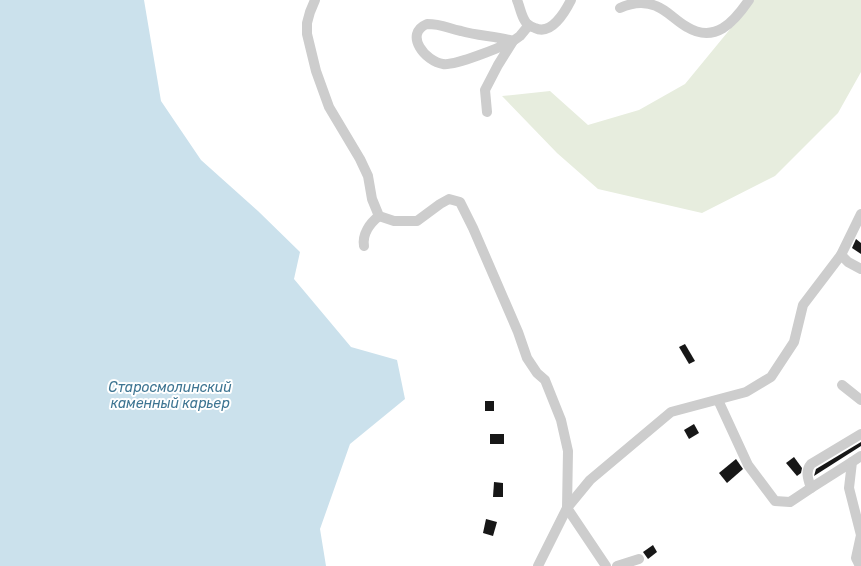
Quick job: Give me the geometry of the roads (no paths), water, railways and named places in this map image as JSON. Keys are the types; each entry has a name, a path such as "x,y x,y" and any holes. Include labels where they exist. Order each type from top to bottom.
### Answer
{"street":[{"path":"316,0 310,12 307,23 307,34 316,71 329,107 360,159 368,176 372,199 379,216 394,221 417,221 449,199 460,202 474,228 518,332 527,358 545,380 561,420 568,451 567,508 606,566"},
{"path":"517,0 525,22 529,26 543,31 548,29 563,14 571,0"},
{"path":"620,8 630,4 646,3 656,6 687,27 698,32 708,33 718,32 738,16 749,0"},
{"path":"513,41 460,31 439,24 427,24 422,26 416,35 418,45 428,58 442,64 453,64 501,47 513,41 529,26"},
{"path":"487,112 485,90 513,41"},
{"path":"364,246 363,242 367,228 372,221 379,216"},
{"path":"538,566 567,508 590,480 671,412 746,392 771,377 794,342 803,305 841,255 860,216"},
{"path":"841,255 848,262 861,269"},
{"path":"842,385 861,400"},
{"path":"718,400 748,465 775,501 790,502 861,456"},
{"path":"811,488 807,474 808,468 811,464 861,434"},
{"path":"852,462 849,488 861,536 859,552 856,558 860,566"},
{"path":"617,566 639,559"}],"water":[{"name":"Старосмолинский каменный карьер","path":"0,0 144,0 161,101 201,160 258,211 300,252 294,279 351,347 397,360 405,399 350,444 320,529 326,566 0,566"}]}
